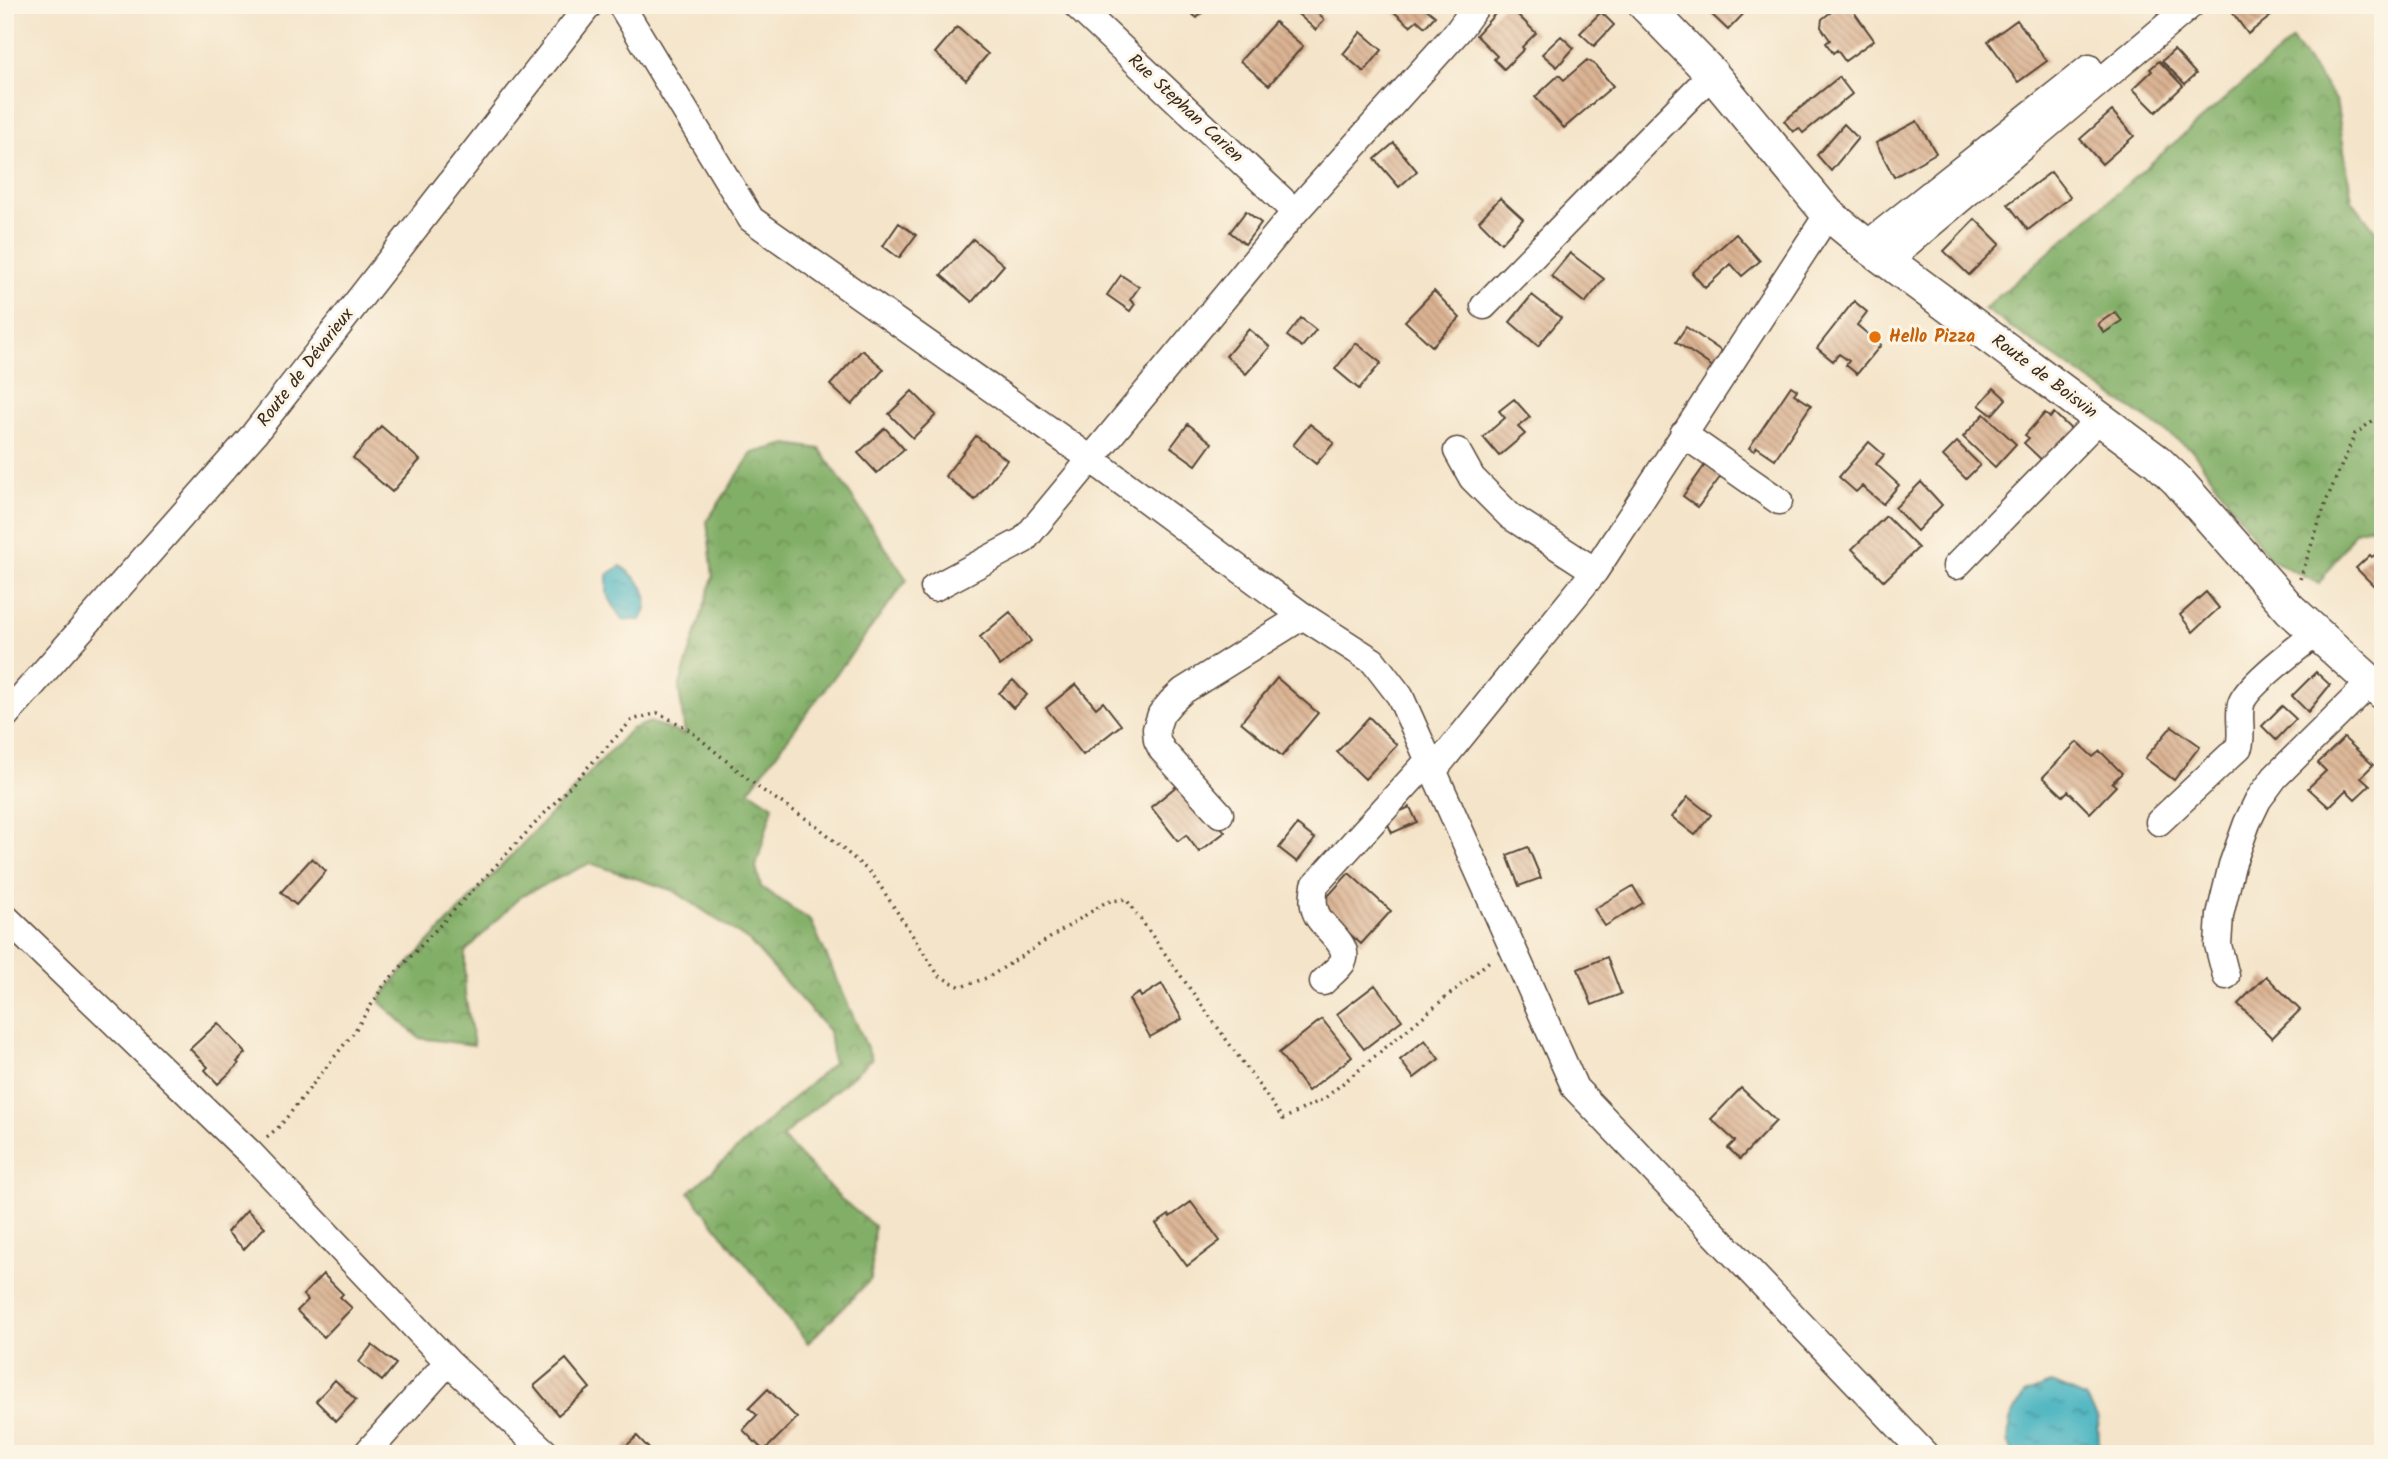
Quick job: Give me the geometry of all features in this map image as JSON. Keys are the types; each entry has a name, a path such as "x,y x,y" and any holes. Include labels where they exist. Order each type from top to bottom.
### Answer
{"main road":[{"name":"Route de Boisvin","path":"1645,5 1712,74 1828,214 1876,253 2157,461 2177,480 2290,609 2377,687"}],"street":[{"name":"Route de Dévarieux","path":"5,716 254,434 589,5"},
{"path":"621,5 751,219 1091,459 1303,616 1373,661 1400,696 1575,1088 1925,1454"},
{"name":"Rue Stephan Carien","path":"1076,5 1295,212"},
{"path":"934,588 1024,540 1295,212 1451,39 1477,5"},
{"path":"1876,253 2166,5"},
{"path":"1876,253 2192,5"},
{"path":"1484,306 1712,74"},
{"path":"1323,982 1343,962 1345,954 1314,909 1315,885 1431,765 1595,571 1828,214"},
{"path":"1956,566 2099,419"},
{"path":"1683,435 1779,501"},
{"path":"1457,451 1472,478 1510,516 1595,571"},
{"path":"1220,814 1162,750 1156,729 1161,714 1183,691 1303,616"},
{"path":"2159,822 2239,747 2242,737 2241,705 2249,690 2316,633"},
{"path":"2226,976 2218,945 2220,915 2232,864 2258,800 2276,777 2377,687"},
{"path":"5,917 250,1153 448,1362 547,1454"},
{"path":"366,1454 448,1362"}],"path":[{"path":"2290,609 2327,499 2355,434 2383,412"},
{"path":"250,1153 280,1126 354,1032 384,985 402,965 632,720 658,713 687,728 759,788 817,826 873,875 939,976 961,987 989,977 1106,902 1126,899 1283,1119 1325,1098 1511,944"}],"green space":[{"path":"2292,40 2336,100 2352,200 2383,241 2383,524 2355,531 2319,584 2270,559 2192,450 1984,309"},
{"path":"787,444 820,449 907,580 749,790 773,806 756,867 761,887 811,921 872,1059 782,1137 840,1198 874,1226 871,1279 808,1343 689,1192 833,1063 829,1031 749,941 674,891 590,863 521,896 465,952 465,994 474,1045 419,1038 381,1003 381,997 403,970 631,729 650,722 685,735 679,688 713,577 707,521 752,453"}],"water":[{"path":"621,566 635,577 644,589 647,603 641,620 622,620 607,594 607,575"},
{"path":"2052,1383 2085,1397 2098,1418 2099,1443 2092,1454 2013,1454 2008,1441 2010,1420 2024,1394"}],"building":[{"path":"1181,5 1209,5 1197,18"},
{"path":"1294,5 1323,5 1317,11 1324,20 1316,30 1291,8"},
{"path":"1386,5 1428,5 1425,8 1435,16 1425,27 1417,20 1410,26"},
{"path":"1503,5 1508,5 1536,33 1504,69 1494,59 1497,56 1476,35"},
{"path":"1712,5 1752,5 1728,30 1707,10"},
{"path":"1840,5 1849,5 1874,40 1845,61 1837,50 1833,53 1826,43 1830,40 1821,27 1822,19"},
{"path":"2227,5 2271,5 2276,12 2248,34"},
{"path":"1601,12 1614,25 1594,46 1580,33"},
{"path":"2017,20 2047,61 2018,82 1988,41"},
{"path":"1275,22 1303,46 1269,85 1240,61"},
{"path":"957,27 988,54 966,80 935,53"},
{"path":"1361,32 1382,50 1364,72 1343,54"},
{"path":"1561,36 1574,48 1557,67 1542,54"},
{"path":"2174,50 2196,74 2185,84 2162,61"},
{"path":"1587,60 1594,64 1613,86 1564,128 1535,97 1559,75 1564,80"},
{"path":"2159,61 2183,86 2156,112 2133,89"},
{"path":"1839,77 1852,94 1803,133 1799,128 1793,132 1784,121"},
{"path":"2112,111 2134,136 2102,164 2080,139"},
{"path":"1917,121 1936,153 1894,177 1876,143"},
{"path":"1844,124 1858,138 1831,171 1817,155"},
{"path":"1394,143 1417,171 1399,187 1375,159"},
{"path":"2051,172 2070,197 2028,230 2008,204"},
{"path":"1500,198 1523,219 1501,243 1479,221"},
{"path":"1246,211 1261,223 1245,244 1230,232"},
{"path":"1975,219 2000,244 1969,275 1944,251"},
{"path":"899,223 916,235 899,258 883,246"},
{"path":"1736,234 1760,261 1742,276 1731,264 1705,288 1692,273"},
{"path":"973,239 1004,265 972,302 941,275"},
{"path":"1570,253 1604,279 1585,303 1551,276"},
{"path":"1121,275 1139,287 1130,300 1135,304 1130,311 1107,295"},
{"path":"1434,291 1460,318 1432,346 1405,321"},
{"path":"1532,295 1561,318 1538,346 1510,322"},
{"path":"1854,301 1867,312 1857,325 1881,345 1857,374 1846,365 1849,361 1839,354 1833,361 1817,348"},
{"path":"2115,312 2122,321 2104,333 2098,324"},
{"path":"1301,318 1316,330 1302,347 1287,336"},
{"path":"1686,327 1723,352 1713,367 1676,342"},
{"path":"1249,329 1270,347 1246,374 1226,356"},
{"path":"1356,343 1381,363 1359,389 1335,369"},
{"path":"862,350 884,369 852,405 830,385"},
{"path":"1791,386 1797,390 1794,394 1811,405 1775,459 1757,447 1754,451 1749,448"},
{"path":"1994,388 2006,399 1992,415 1979,405"},
{"path":"912,391 936,415 913,438 889,414"},
{"path":"1514,399 1530,417 1518,427 1525,434 1499,456 1483,437 1505,418 1499,411"},
{"path":"2045,413 2050,418 2054,413 2076,434 2045,463 2024,443 2029,438 2025,435"},
{"path":"1984,414 2016,444 1995,467 1963,437"},
{"path":"1188,424 1212,443 1196,465 1171,447"},
{"path":"1310,424 1334,443 1316,464 1293,445"},
{"path":"381,426 420,460 392,492 353,458"},
{"path":"885,428 904,449 877,473 858,453"},
{"path":"976,436 1007,460 975,500 945,476"},
{"path":"1869,442 1884,455 1876,464 1899,485 1883,504 1862,486 1856,492 1839,477"},
{"path":"1957,442 1980,465 1966,479 1943,456"},
{"path":"1705,465 1721,476 1698,507 1683,496"},
{"path":"1921,482 1942,505 1917,531 1895,508"},
{"path":"1886,516 1918,548 1884,581 1852,549"},
{"path":"2383,549 2383,584 2377,589 2356,568 2370,555 2372,557"},
{"path":"2206,592 2219,608 2193,632 2180,615"},
{"path":"1010,612 1031,641 1000,666 980,637"},
{"path":"2316,672 2330,685 2308,712 2292,696"},
{"path":"1277,678 1318,713 1282,756 1241,722"},
{"path":"1013,680 1027,695 1013,708 999,693"},
{"path":"1076,684 1096,708 1103,702 1121,725 1083,755 1046,708"},
{"path":"2282,706 2296,719 2276,740 2262,726"},
{"path":"1369,717 1397,745 1365,779 1337,752"},
{"path":"2172,726 2200,746 2174,780 2145,758"},
{"path":"2344,738 2373,765 2361,777 2370,785 2355,799 2346,790 2329,807 2308,788 2326,771 2318,763"},
{"path":"2077,742 2093,757 2100,751 2122,773 2112,783 2116,786 2090,813 2068,791 2063,796 2043,777"},
{"path":"1184,780 1225,832 1199,852 1186,835 1178,841 1151,807"},
{"path":"1688,797 1711,815 1695,835 1672,817"},
{"path":"1410,807 1417,822 1392,833 1385,818"},
{"path":"1297,825 1315,839 1297,862 1279,848"},
{"path":"1528,847 1541,878 1519,886 1507,855"},
{"path":"312,858 326,871 296,905 281,892"},
{"path":"1349,873 1391,911 1361,944 1319,906"},
{"path":"1633,886 1643,903 1605,926 1594,909"},
{"path":"1607,957 1621,994 1592,1005 1578,969"},
{"path":"2266,976 2300,1010 2272,1038 2238,1004"},
{"path":"1162,984 1182,1019 1150,1037 1129,999 1139,993 1141,997"},
{"path":"1375,985 1402,1020 1364,1049 1337,1014"},
{"path":"1322,1019 1352,1057 1308,1091 1279,1053"},
{"path":"218,1023 246,1053 237,1062 239,1064 218,1084 205,1070 208,1067 190,1049"},
{"path":"1425,1040 1439,1059 1414,1078 1400,1060"},
{"path":"1741,1088 1776,1121 1740,1159 1728,1148 1735,1141 1711,1119"},
{"path":"1191,1202 1220,1241 1187,1266 1156,1224"},
{"path":"247,1210 265,1227 244,1249 227,1232"},
{"path":"323,1274 343,1294 340,1297 352,1308 324,1337 297,1311 308,1300 303,1295"},
{"path":"372,1345 396,1364 382,1381 359,1362"},
{"path":"566,1359 590,1388 558,1415 534,1386"},
{"path":"335,1380 356,1400 336,1421 316,1401"},
{"path":"768,1389 797,1418 764,1451 743,1430 757,1415 749,1408"},
{"path":"637,1436 652,1454 629,1454 623,1449"}],"place":[{"name":"Hello Pizza","path":"1875,337"}]}
